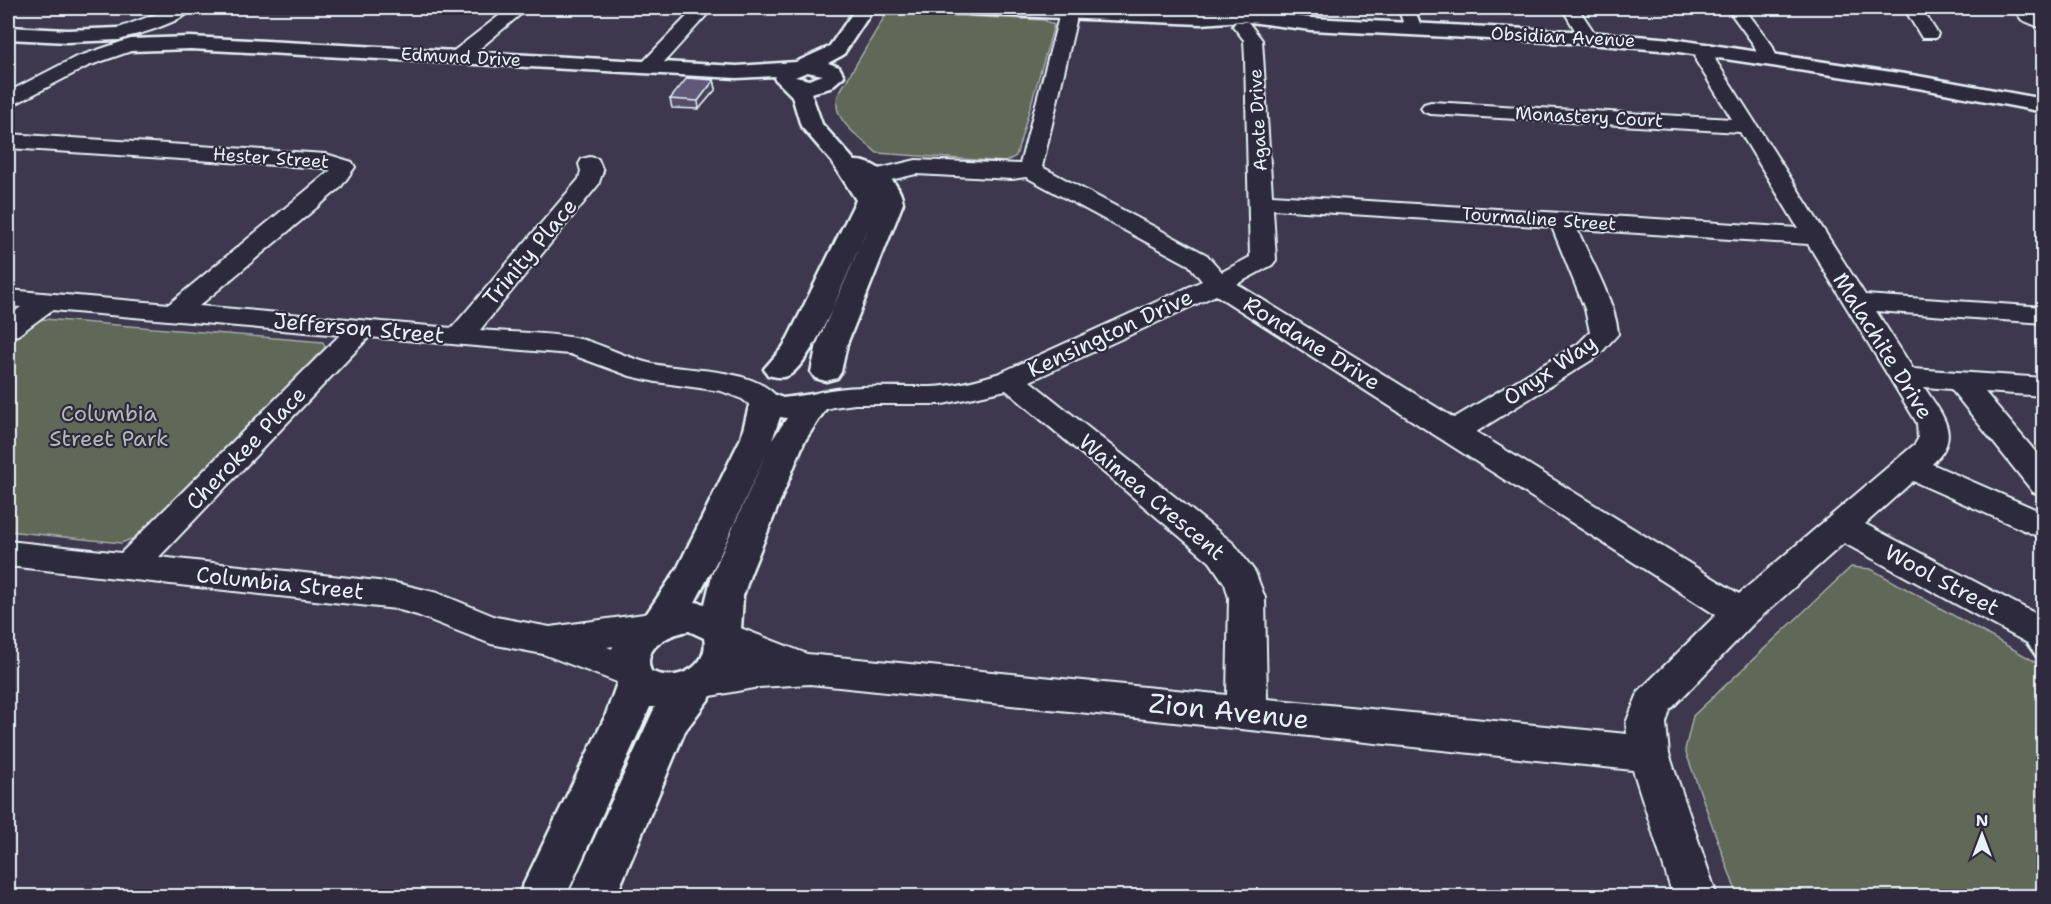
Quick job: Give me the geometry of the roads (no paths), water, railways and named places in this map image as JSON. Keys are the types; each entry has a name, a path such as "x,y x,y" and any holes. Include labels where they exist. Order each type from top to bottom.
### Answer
{"street":[{"path":"8,100 117,41 185,8"},
{"path":"458,57 519,8"},
{"path":"648,68 704,8"},
{"path":"806,105 865,8"},
{"name":"Obsidian Avenue","path":"971,8 1068,10 1589,38 1704,48 1954,88 2043,106"},
{"path":"1406,8 1413,29"},
{"path":"1570,8 1589,38"},
{"path":"1735,8 1763,45 1767,58"},
{"path":"1912,8 1929,34"},
{"path":"2025,8 2028,16 2043,24"},
{"path":"857,172 923,167 1012,172 1030,170 1068,10"},
{"path":"117,41 146,39 165,18"},
{"name":"Agate Drive","path":"1252,21 1262,201"},
{"name":"Edmund Drive","path":"8,33 117,41 795,75 830,69"},
{"name":"Edmund Drive","path":"148,35 184,43"},
{"name":"Malachite Drive","path":"1649,754 1646,723 1653,702 1741,613 1927,451 1934,439 1932,423 1706,61 1704,48"},
{"name":"Obsidian Avenue","path":"1814,66 2043,114"},
{"path":"592,897 668,722 701,683 717,670 724,659 727,647 724,633 724,596 731,574 788,441 822,388 832,344 891,203 891,196 887,190 857,172 812,126 795,75 830,69"},
{"name":"Monastery Court","path":"1431,108 1747,126"},
{"name":"Hester Street","path":"8,141 326,161 344,167 332,183 174,313"},
{"name":"Trinity Place","path":"460,336 590,180 592,171 590,164"},
{"name":"Rondane Drive","path":"1030,170 1198,260 1218,284 1741,613"},
{"path":"701,683 680,691 664,692 649,689 634,677 628,661 632,648 640,637 656,625 684,592 706,548 764,421 771,385 804,336 868,202 857,172"},
{"name":"Tourmaline Street","path":"1262,201 1816,237"},
{"name":"Kensington Drive","path":"822,388 894,394 949,394 985,388 1010,379 1218,284 1263,260 1262,201"},
{"name":"Onyx Way","path":"1454,432 1588,350 1604,334 1604,324 1599,309 1561,220"},
{"name":"Jefferson Street","path":"8,298 460,336 587,349 640,370 730,384 771,385"},
{"path":"8,329 45,302"},
{"path":"1857,302 2043,315"},
{"name":"Cherokee Place","path":"129,567 362,328"},
{"path":"771,385 802,365 817,368 822,388"},
{"path":"1904,377 2043,387"},
{"name":"Waimea Crescent","path":"1010,379 1202,535 1222,553 1234,568 1242,581 1246,598 1247,713"},
{"path":"1960,381 2043,484"},
{"path":"771,385 782,408 822,388"},
{"path":"1909,466 2043,527"},
{"name":"Wool Street","path":"1841,526 2033,630"},
{"name":"Columbia Street","path":"8,554 396,596 425,603 491,630 547,640 634,677"},
{"path":"656,625 675,618 696,617 714,623 724,633"},
{"name":"Columbia Street","path":"547,640 586,638 656,625"},
{"name":"Zion Avenue","path":"724,633 761,653 810,669"},
{"name":"Zion Avenue","path":"701,683 759,672 810,669 1649,754"},
{"path":"542,897 626,717 634,677"},
{"path":"1649,754 1695,897"}],"lane":[{"path":"2033,630 2043,653"}],"park label":[{"name":"Columbia Street Park","path":"109,426"}]}
